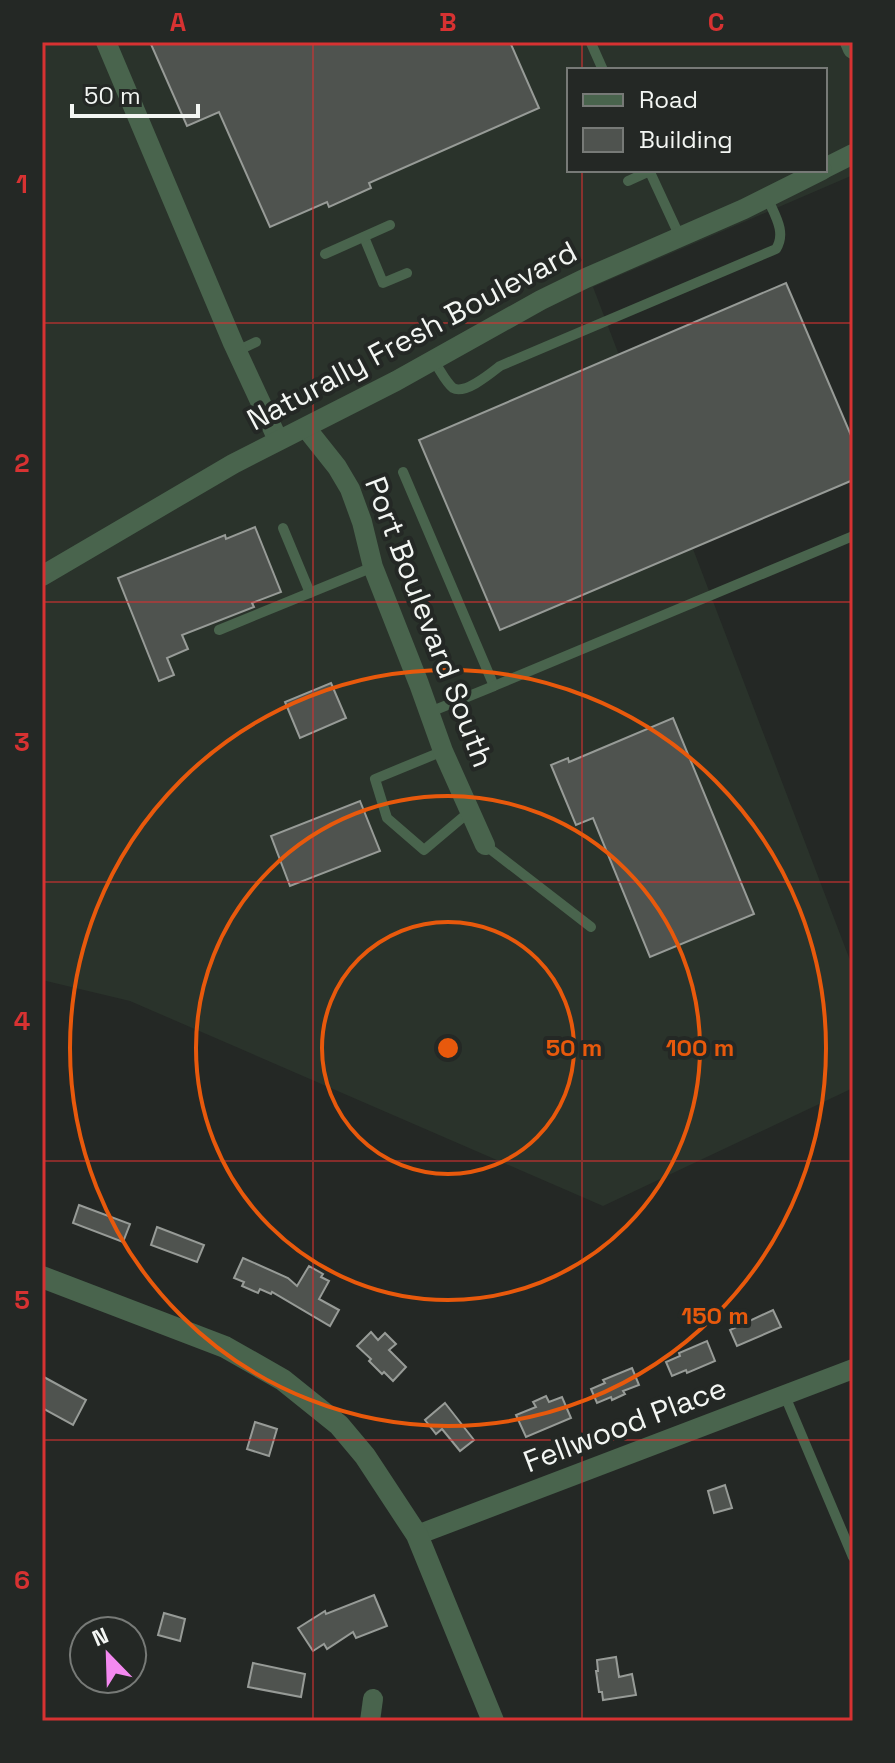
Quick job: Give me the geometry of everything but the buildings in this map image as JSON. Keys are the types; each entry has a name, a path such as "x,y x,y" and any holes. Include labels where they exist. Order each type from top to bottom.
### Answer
{"street":[{"path":"106,42 219,299 246,346 278,440"},
{"path":"850,42 853,49"},
{"name":"Naturally Fresh Boulevard","path":"827,167 853,154"},
{"name":"Naturally Fresh Boulevard","path":"42,576 233,464 306,428 541,300 817,172"},
{"name":"Port Boulevard South","path":"306,428 350,489 373,567 443,751 485,845"},
{"path":"42,1277 225,1347 283,1380 339,1425 365,1456 417,1535 493,1721"},
{"name":"Fellwood Place","path":"417,1535 853,1369"},
{"path":"370,1721 373,1699"}],"lane":[{"path":"592,42 602,68"},
{"path":"628,181 646,172"},
{"path":"651,172 680,237"},
{"path":"433,360 453,387 461,390 500,366 776,249 781,241 780,227 767,197"},
{"path":"325,254 390,225"},
{"path":"364,237 383,283 407,273"},
{"path":"403,472 494,686"},
{"path":"283,528 310,593"},
{"path":"430,712 853,536"},
{"path":"219,630 373,567"},
{"path":"443,751 375,779 387,818 424,850 469,812"},
{"path":"485,845 591,927"},
{"path":"785,1396 853,1557"}],"shaded area":[{"path":"42,42 853,42 853,175 593,287 853,968 853,1088 603,1206 130,1001 42,980"}]}
